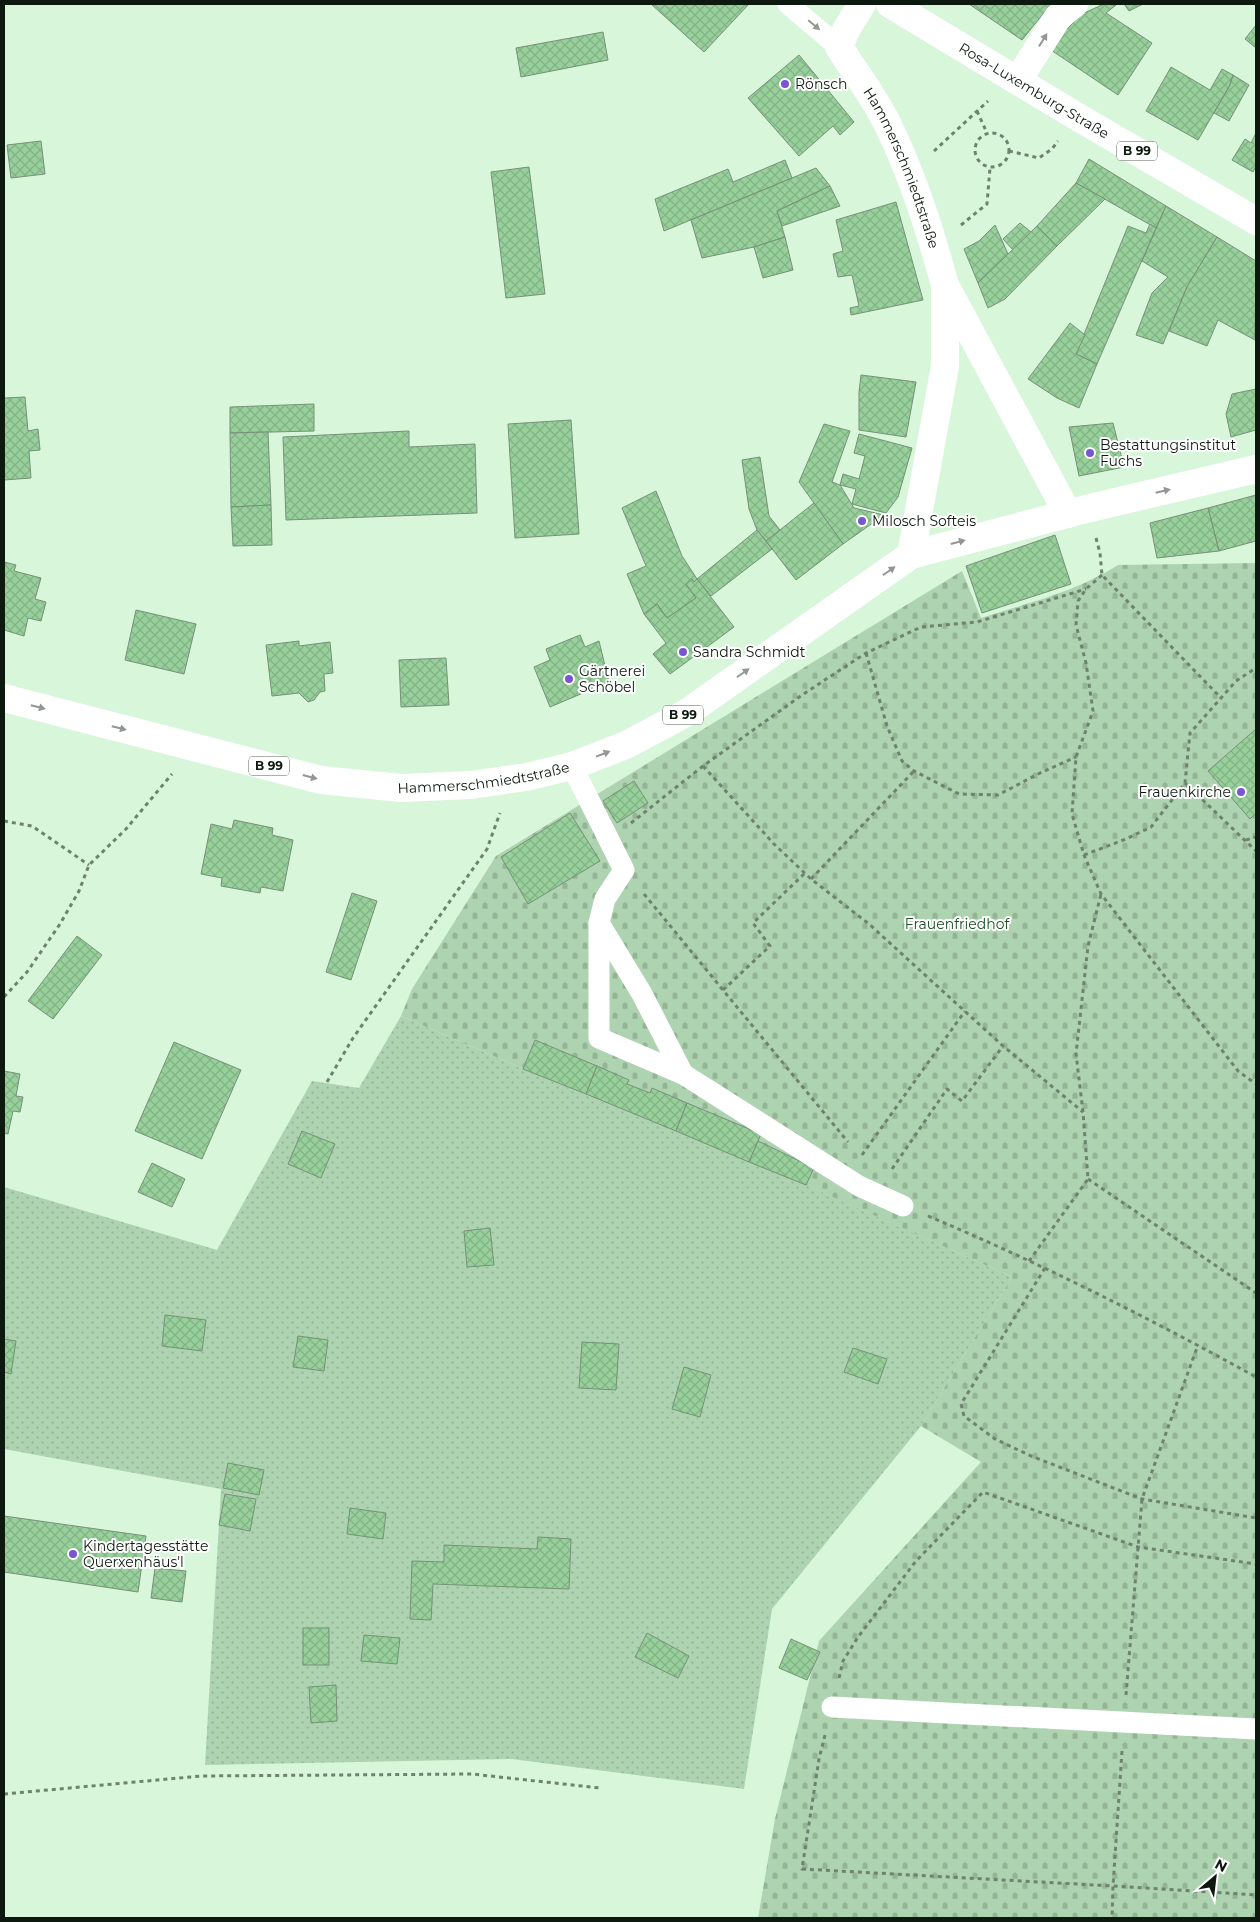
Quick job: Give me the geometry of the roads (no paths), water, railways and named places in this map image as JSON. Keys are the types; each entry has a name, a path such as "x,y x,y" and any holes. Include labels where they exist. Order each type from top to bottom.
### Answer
{"main road":[{"path":"839,47 846,30 862,4"},
{"name":"Rosa-Luxemburg-Straße","path":"890,4 1256,221"},
{"path":"1018,80 1058,17 1074,4"},
{"name":"Hammerschmiedtstraße","path":"839,47 888,124 922,210 945,285 1068,514"},
{"name":"Hammerschmiedtstraße","path":"911,555 945,366 945,285"},
{"name":"Hammerschmiedtstraße","path":"4,698 321,780 400,788 471,785 501,780 572,766 626,745 688,712 911,555 1068,514 1256,469"}],"lane":[{"path":"788,4 839,47"},
{"path":"572,766 624,870 605,899 599,923 599,1038 683,1074 859,1186 904,1206"},
{"path":"599,923 642,994 683,1074"},
{"path":"832,1707 1256,1729"}],"place":[{"name":"Rönsch","path":"785,84"},
{"name":"Bestattungsinstitut Fuchs","path":"1090,453"},
{"name":"Milosch Softeis","path":"862,521"},
{"name":"Sandra Schmidt","path":"683,652"},
{"name":"Gärtnerei Schöbel","path":"569,679"},
{"name":"Frauenkirche","path":"1241,792"},
{"name":"Kindertagesstätte Querxenhäus'l","path":"73,1554"}],"park label":[{"name":"Frauenfriedhof","path":"957,924"}]}
